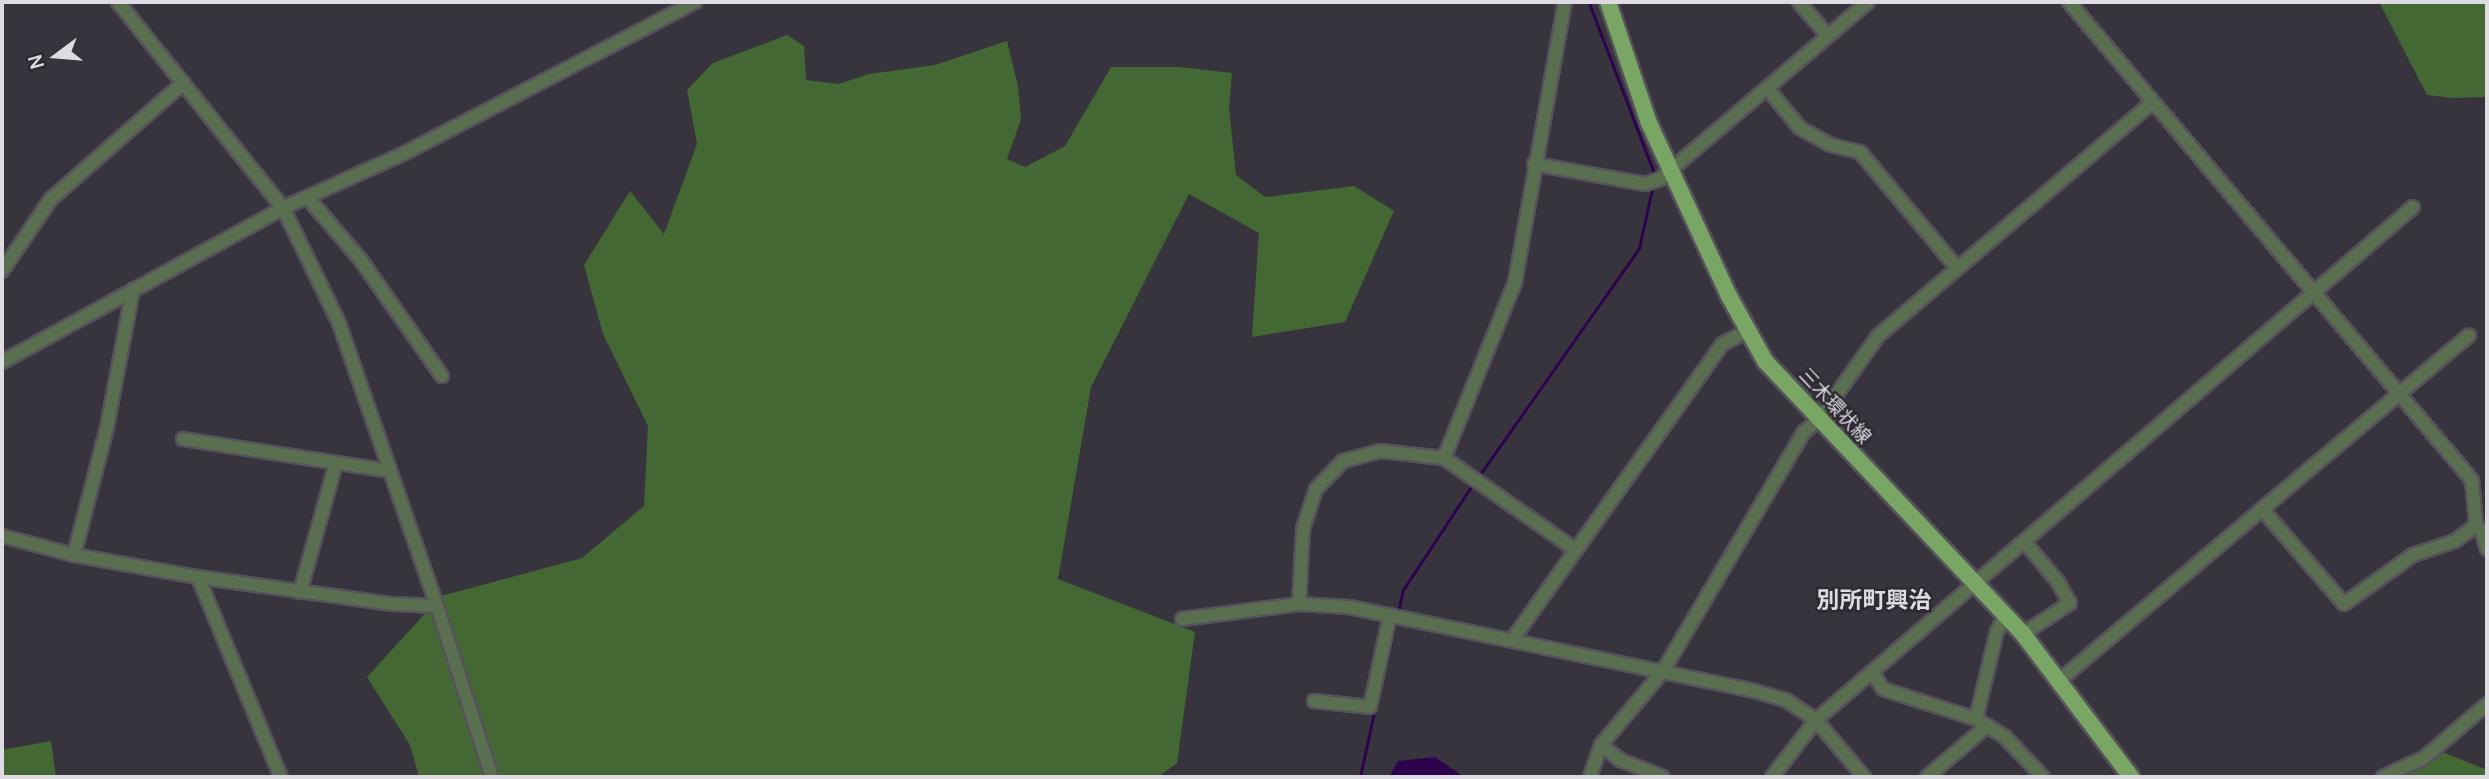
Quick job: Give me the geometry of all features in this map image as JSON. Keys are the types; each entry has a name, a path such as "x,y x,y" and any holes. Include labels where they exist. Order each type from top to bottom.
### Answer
{"main road":[{"name":"三木環状線","path":"1608,2 1649,123 1747,331 1765,361 2023,634 2060,680 2129,777"}],"street":[{"path":"118,2 283,208 339,323 438,606 492,777"},
{"path":"2,362 283,208 405,153 695,2"},
{"path":"1444,458 1515,282 1564,2"},
{"path":"1799,2 1828,36"},
{"path":"1534,164 1645,184 1660,179 1868,2"},
{"path":"2069,2 2472,480 2476,525 2482,532 2487,549"},
{"path":"2,271 51,199 183,83"},
{"path":"1768,88 1800,128 1830,145 1860,152 1957,268"},
{"path":"1590,777 1601,745 1663,671 1803,433 1818,419 1878,336 2152,103"},
{"path":"309,198 360,260 442,376"},
{"path":"1772,777 1816,720 2413,207"},
{"path":"74,555 107,427 133,289"},
{"path":"1512,640 1722,344 1747,331"},
{"path":"2060,680 2469,335"},
{"path":"183,439 390,471"},
{"path":"1299,604 1303,529 1316,489 1343,461 1381,452 1444,458 1576,550"},
{"path":"300,592 336,463"},
{"path":"2262,509 2344,604 2413,555 2455,541 2476,525"},
{"path":"2,536 74,555 198,577 393,604 438,606"},
{"path":"2023,634 2070,603 2058,582 2024,541"},
{"path":"198,577 281,777"},
{"path":"1182,619 1299,604 1349,607 1663,671 1786,700 1816,720 1864,777"},
{"path":"1314,701 1370,707 1390,615"},
{"path":"1927,777 1982,722 1997,631 2006,615"},
{"path":"1872,672 1883,689 1982,722 2005,737 2043,777"},
{"path":"2383,777 2424,758 2487,704"},
{"path":"1601,745 1620,760 1663,777"}],"green space":[{"path":"2379,2 2487,2 2487,97 2452,98 2427,95"},
{"path":"787,35 804,46 806,80 839,84 869,74 935,65 1007,41 1018,86 1021,119 1007,159 1025,167 1065,146 1111,67 1180,67 1232,73 1229,108 1236,175 1265,197 1354,186 1394,211 1345,322 1252,337 1259,233 1189,194 1091,387 1058,579 1195,632 1177,763 1158,777 419,777 410,745 367,677 441,596 582,558 644,506 648,426 603,334 584,265 630,191 664,234 697,144 687,90 713,63"},
{"path":"51,741 56,777 2,777 2,750"},
{"path":"2440,751 2487,770 2487,777 2393,777"}],"shaded area":[{"path":"1435,757 1464,777 1389,777 1398,761"}],"waterway":[{"path":"1589,2 1655,175"},
{"path":"1479,476 1639,248 1653,185"},
{"path":"1398,613 1403,590 1473,484"},
{"path":"1385,668 1396,620"},
{"path":"1360,777 1375,708"}],"district":[{"name":"別所町興治","path":"1874,599"}]}
